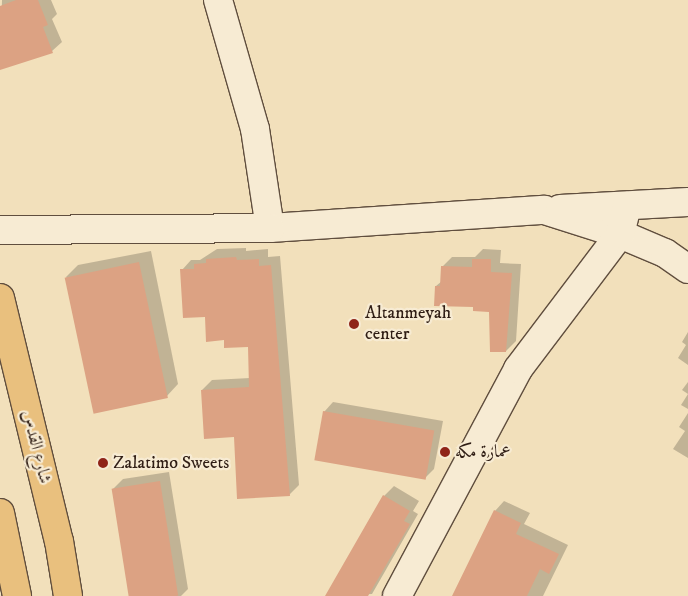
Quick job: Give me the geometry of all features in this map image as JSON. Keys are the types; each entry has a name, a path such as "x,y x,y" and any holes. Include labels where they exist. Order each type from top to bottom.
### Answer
{"main road":[{"name":"شارع القدس","path":"0,298 58,541 68,596"},
{"path":"0,513 4,549 16,596"}],"street":[{"path":"218,0 255,129 270,228"},
{"path":"0,230 270,228 544,210 627,206 683,208"},
{"path":"397,596 518,369 620,234 627,206"},
{"path":"544,210 676,250 688,269"}],"building":[{"path":"16,0 38,0 48,25 43,27 53,53 0,70 0,6"},
{"path":"236,257 237,260 259,259 259,266 271,265 290,496 237,499 234,437 204,439 201,390 249,387 248,347 224,348 224,340 206,342 205,317 183,318 180,269 194,269 194,264 206,263 206,259"},
{"path":"472,259 491,259 491,272 512,273 506,352 490,352 489,312 473,311 473,307 434,306 435,286 440,286 441,266 472,267"},
{"path":"139,262 168,398 94,414 65,278"},
{"path":"323,411 434,431 426,480 314,460"},
{"path":"160,481 178,596 129,596 112,489"},
{"path":"383,495 410,511 404,521 410,524 368,596 325,596"},
{"path":"494,510 521,523 516,534 559,554 549,574 540,569 527,596 452,596"}],"place":[{"name":"Altanmeyah center","path":"354,324"},
{"name":"عمارة مكه","path":"445,452"},
{"name":"Zalatimo Sweets","path":"103,463"}]}
